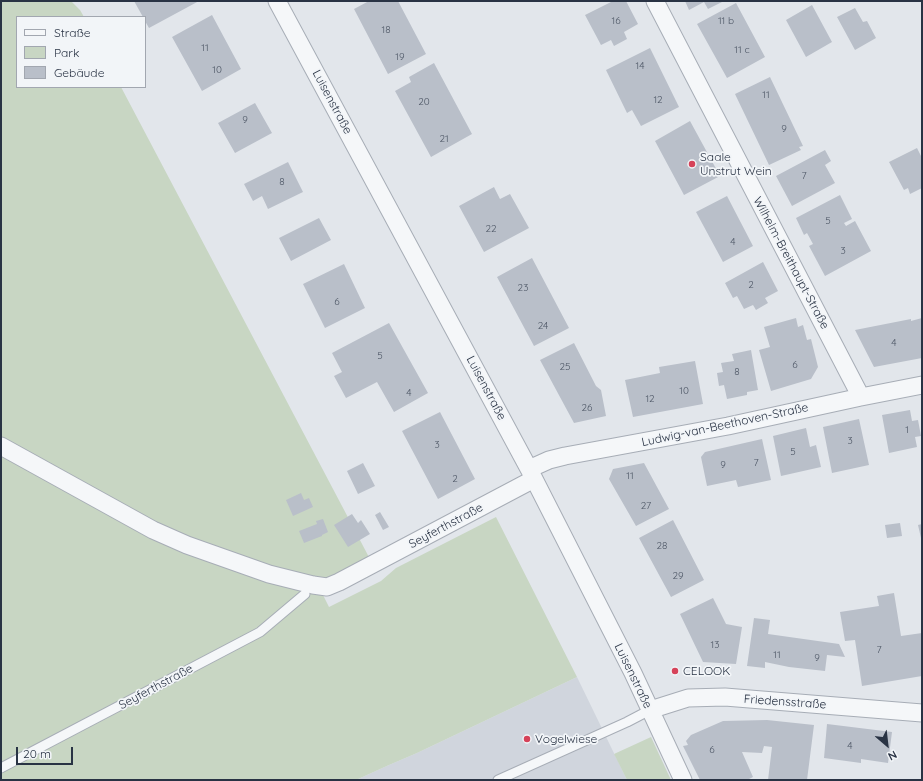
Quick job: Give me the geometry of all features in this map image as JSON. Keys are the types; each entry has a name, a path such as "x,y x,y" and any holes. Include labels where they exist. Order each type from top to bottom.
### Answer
{"street":[{"name":"Luisenstraße","path":"277,1 532,474 633,673 683,780"},
{"name":"Wilhelm-Breithaupt-Straße","path":"655,1 861,397"},
{"name":"Ludwig-van-Beethoven-Straße","path":"532,474 549,460 565,456 728,426 922,385"},
{"path":"1,446 153,530 187,546 309,589"},
{"name":"Seyferthstraße","path":"309,589 327,587 339,582 532,474"},
{"name":"Friedensstraße","path":"650,710 688,698 725,697 922,713"}],"lane":[{"name":"Seyferthstraße","path":"1,768 260,632 309,589"},
{"path":"498,780 627,722 650,710"}],"shaded area":[{"name":"Vogelwiese","path":"577,677 627,780 356,780 417,753"}],"green space":[{"path":"1,1 71,1 83,16 16,16 16,88 122,88 371,561 319,587 329,607 381,581 396,568 496,517 577,677 417,753 356,780 1,780"},
{"path":"651,737 671,780 627,780 614,754"}],"building":[{"path":"134,1 199,1 149,28 146,23 146,16 142,16"},
{"path":"369,1 398,1 426,54 388,74 354,9"},
{"path":"613,1 626,1 638,24 624,32 627,39 614,46 611,40 601,45 585,15"},
{"path":"685,1 724,1 708,9 704,2 689,10"},
{"path":"736,3 765,57 727,78 697,24"},
{"path":"812,5 832,42 806,57 786,20"},
{"path":"855,8 863,22 867,21 876,38 855,50 837,17"},
{"path":"212,15 241,69 202,91 172,37"},
{"path":"650,48 679,107 641,126 632,110 627,113 606,70"},
{"path":"434,63 472,134 431,157 395,91 411,82 409,77"},
{"path":"770,77 803,146 799,147 801,150 769,165 735,94"},
{"path":"255,103 272,133 235,153 218,123"},
{"path":"690,121 720,176 684,195 655,141"},
{"path":"917,148 922,158 922,188 910,194 908,188 904,190 889,162"},
{"path":"825,150 831,161 825,165 835,183 792,206 776,176"},
{"path":"288,162 303,192 268,209 262,196 253,201 244,184"},
{"path":"494,187 500,199 510,194 529,228 484,252 459,206"},
{"path":"840,195 852,219 844,223 846,226 855,221 871,251 825,276 809,246 813,244 807,233 804,235 796,218"},
{"path":"727,196 753,246 723,262 696,212"},
{"path":"319,218 331,240 291,261 279,238"},
{"path":"532,258 569,328 534,346 497,277"},
{"path":"763,262 778,291 765,298 768,303 756,310 753,305 744,309 737,296 733,298 725,283"},
{"path":"344,264 365,308 325,328 303,284"},
{"path":"796,318 798,327 803,325 807,340 811,339 818,367 811,379 771,391 759,350 770,347 764,327"},
{"path":"922,318 922,358 874,367 855,330"},
{"path":"389,323 428,393 394,412 377,382 346,398 334,376 342,372 332,353"},
{"path":"574,343 596,386 601,390 606,416 574,423 540,360"},
{"path":"751,350 758,390 747,392 747,395 727,399 724,385 719,386 717,373 723,372 721,363 734,361 732,354"},
{"path":"695,361 703,404 633,417 625,380 660,373 659,367"},
{"path":"910,410 912,421 918,420 921,436 915,437 917,447 889,453 882,415"},
{"path":"440,412 475,479 438,499 402,431"},
{"path":"859,419 869,465 832,473 823,427"},
{"path":"806,428 810,447 816,445 821,467 781,476 773,436"},
{"path":"762,439 771,480 738,487 736,480 707,486 701,457 705,452"},
{"path":"363,463 375,486 358,494 347,471"},
{"path":"644,463 669,509 636,526 609,479 613,469"},
{"path":"301,493 304,500 309,498 313,507 293,516 286,500"},
{"path":"380,512 389,527 383,530 375,515"},
{"path":"352,514 358,523 361,520 370,534 348,547 334,525"},
{"path":"323,519 328,532 304,543 299,531 317,524 316,521"},
{"path":"673,520 704,580 671,597 639,538"},
{"path":"900,523 902,536 887,538 885,525"},
{"path":"922,524 922,538 921,538 918,525"},
{"path":"894,593 901,636 922,633 922,676 862,686 855,640 845,641 840,612 879,606 877,596"},
{"path":"713,598 726,624 742,627 736,664 703,662 680,614"},
{"path":"754,618 770,620 768,634 839,644 845,657 827,655 825,671 789,667 765,662 765,668 747,666"},
{"path":"767,720 814,725 807,780 768,780 772,747 764,746 762,753 742,752 753,777 747,780 700,780 683,746 688,745 686,741 691,735 723,721"},
{"path":"827,724 892,732 888,763 861,759 861,763 824,758"}],"place":[{"name":"Saale Unstrut Wein","path":"692,164"},
{"name":"CELOOK","path":"675,671"},
{"name":"Vogelwiese","path":"527,739"}]}
